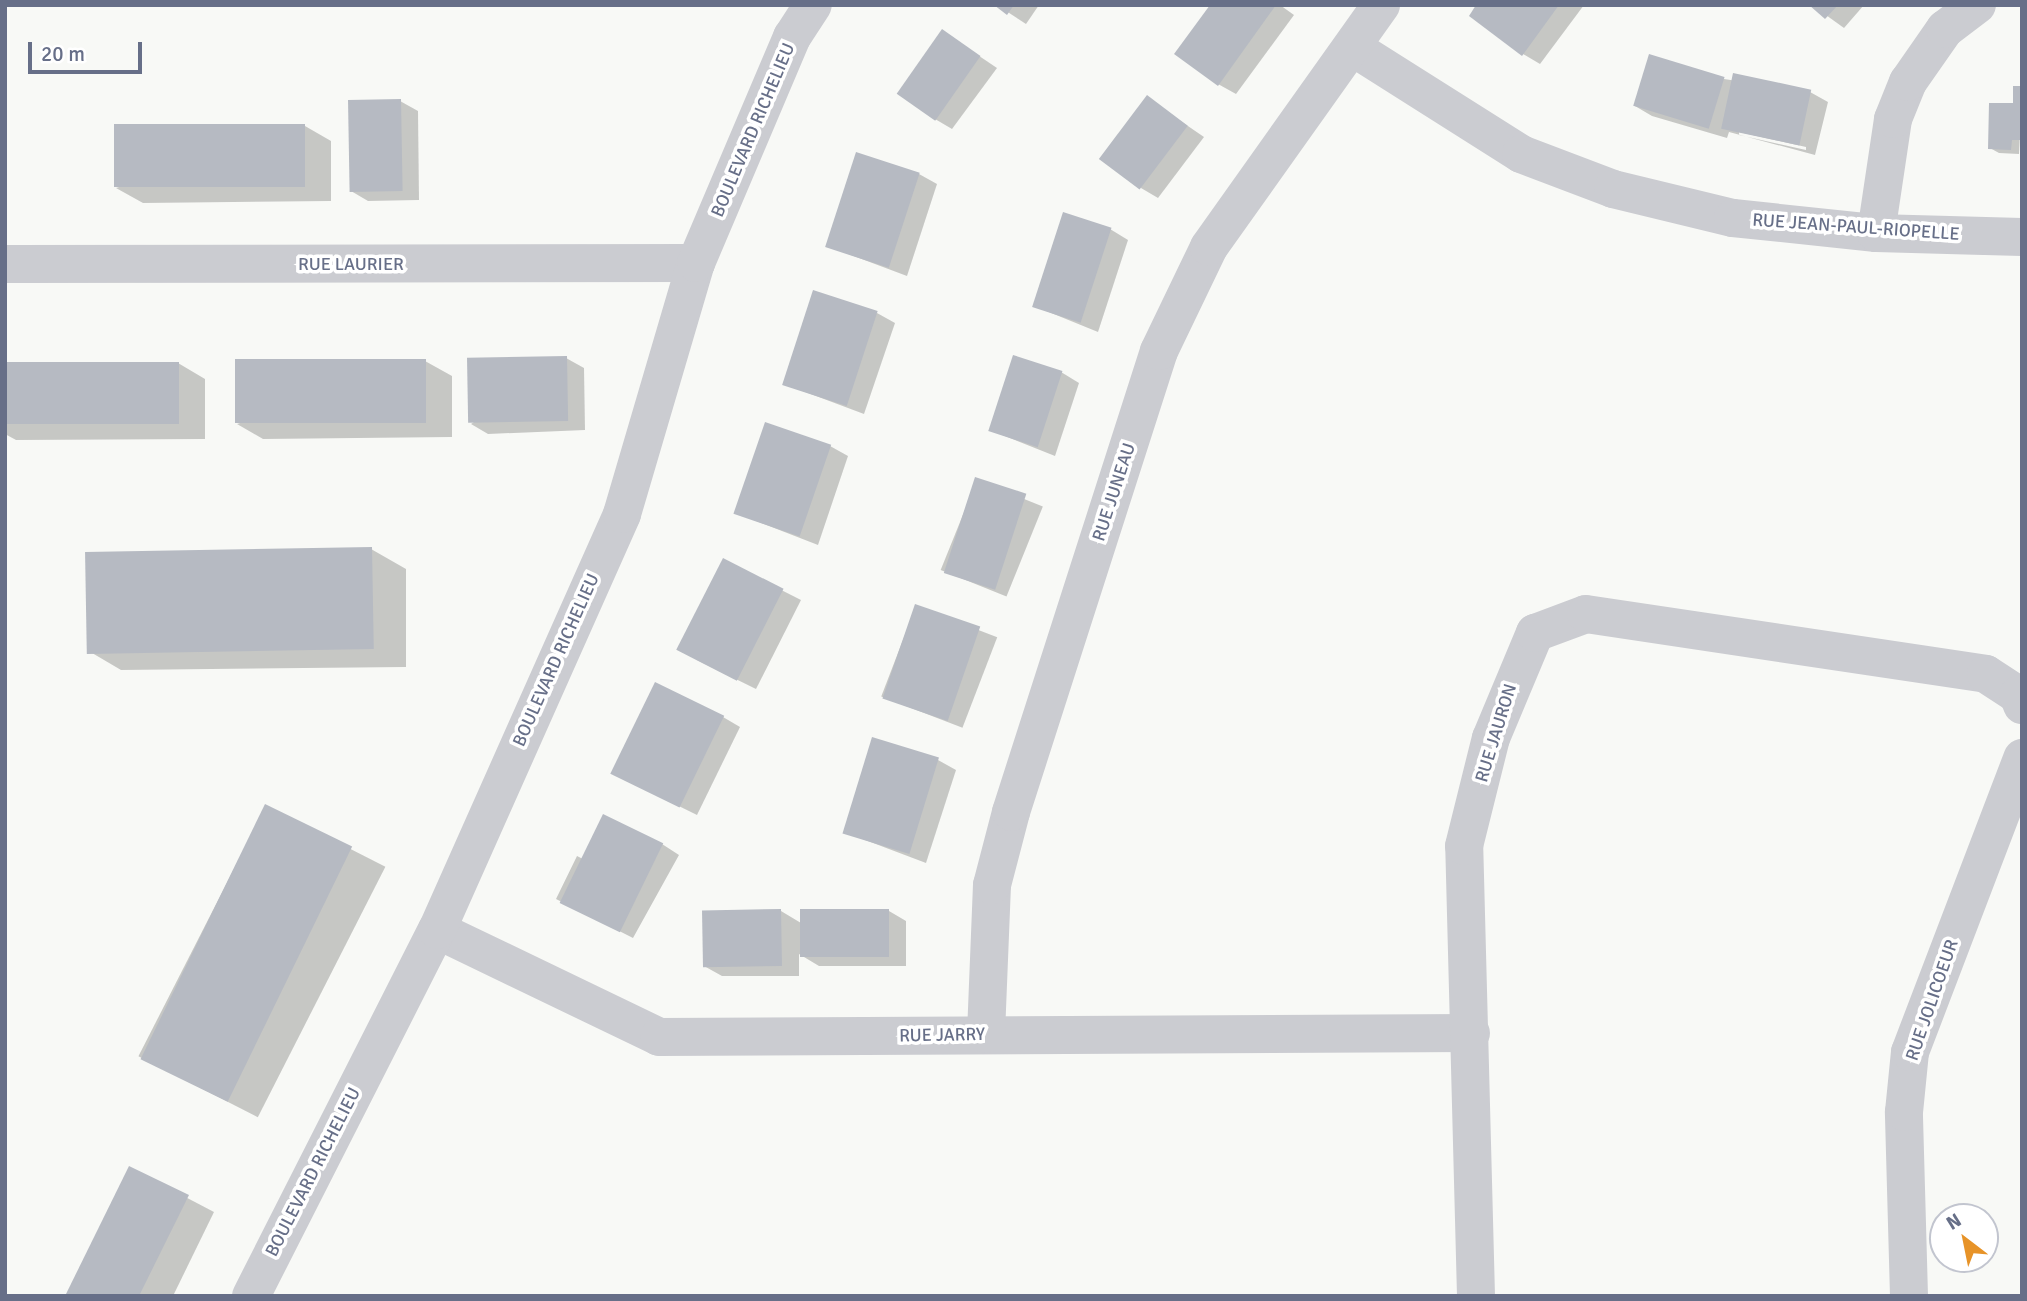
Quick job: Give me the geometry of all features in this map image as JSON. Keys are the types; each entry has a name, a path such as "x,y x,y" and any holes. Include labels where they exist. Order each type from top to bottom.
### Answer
{"street":[{"name":"BOULEVARD RICHELIEU","path":"251,1296 436,930 622,514 696,263 792,37 813,5"},
{"name":"RUE JUNEAU","path":"986,1034 992,885 1011,812 1159,351 1209,247 1381,5"},
{"path":"1877,233 1893,119 1908,82 1945,29 1977,5"},
{"name":"RUE JEAN-PAUL-RIOPELLE","path":"1352,47 1521,154 1614,189 1734,218 1877,233 2022,237"},
{"name":"RUE LAURIER","path":"5,264 696,263"},
{"name":"RUE JAURON","path":"1476,1296 1464,845 1491,738 1535,633 1586,614 1986,674 2018,695 2022,705"},
{"name":"RUE JOLICOEUR","path":"1909,1296 1904,1112 1910,1052 2022,758"},
{"name":"RUE JARRY","path":"436,930 659,1037 1471,1034"}],"building":[{"path":"994,5 1014,5 1007,15"},
{"path":"1210,5 1276,5 1218,86 1174,54"},
{"path":"1476,5 1559,5 1522,56 1469,16"},
{"path":"1809,5 1838,5 1825,19"},
{"path":"942,29 981,56 935,121 897,94"},
{"path":"1649,54 1725,77 1709,129 1633,106"},
{"path":"1733,73 1811,90 1799,145 1721,129"},
{"path":"2013,86 2022,86 2022,140 2012,140 2011,150 1988,149 1989,103 2013,103"},
{"path":"1147,95 1188,126 1140,190 1099,159"},
{"path":"401,99 403,191 350,192 348,100"},
{"path":"114,124 305,124 305,187 114,187"},
{"path":"856,152 920,173 889,268 825,247"},
{"path":"1063,212 1112,228 1081,323 1032,307"},
{"path":"813,290 878,311 847,406 782,385"},
{"path":"1013,355 1062,371 1038,447 988,431"},
{"path":"567,356 568,421 468,423 467,358"},
{"path":"235,359 426,359 426,423 235,423"},
{"path":"5,362 179,362 179,424 5,424"},
{"path":"765,422 831,445 800,537 733,514"},
{"path":"975,477 1026,494 995,590 944,573"},
{"path":"372,547 374,649 87,654 85,552"},
{"path":"723,558 784,589 737,681 676,650"},
{"path":"915,604 980,626 948,721 882,699"},
{"path":"655,682 724,716 679,807 610,774"},
{"path":"872,737 939,757 909,854 842,834"},
{"path":"265,804 352,847 228,1102 141,1059"},
{"path":"603,814 663,843 620,932 560,903"},
{"path":"781,909 782,966 703,967 702,910"},
{"path":"800,909 889,909 889,957 800,957"},
{"path":"129,1166 189,1195 139,1296 65,1296"}]}
